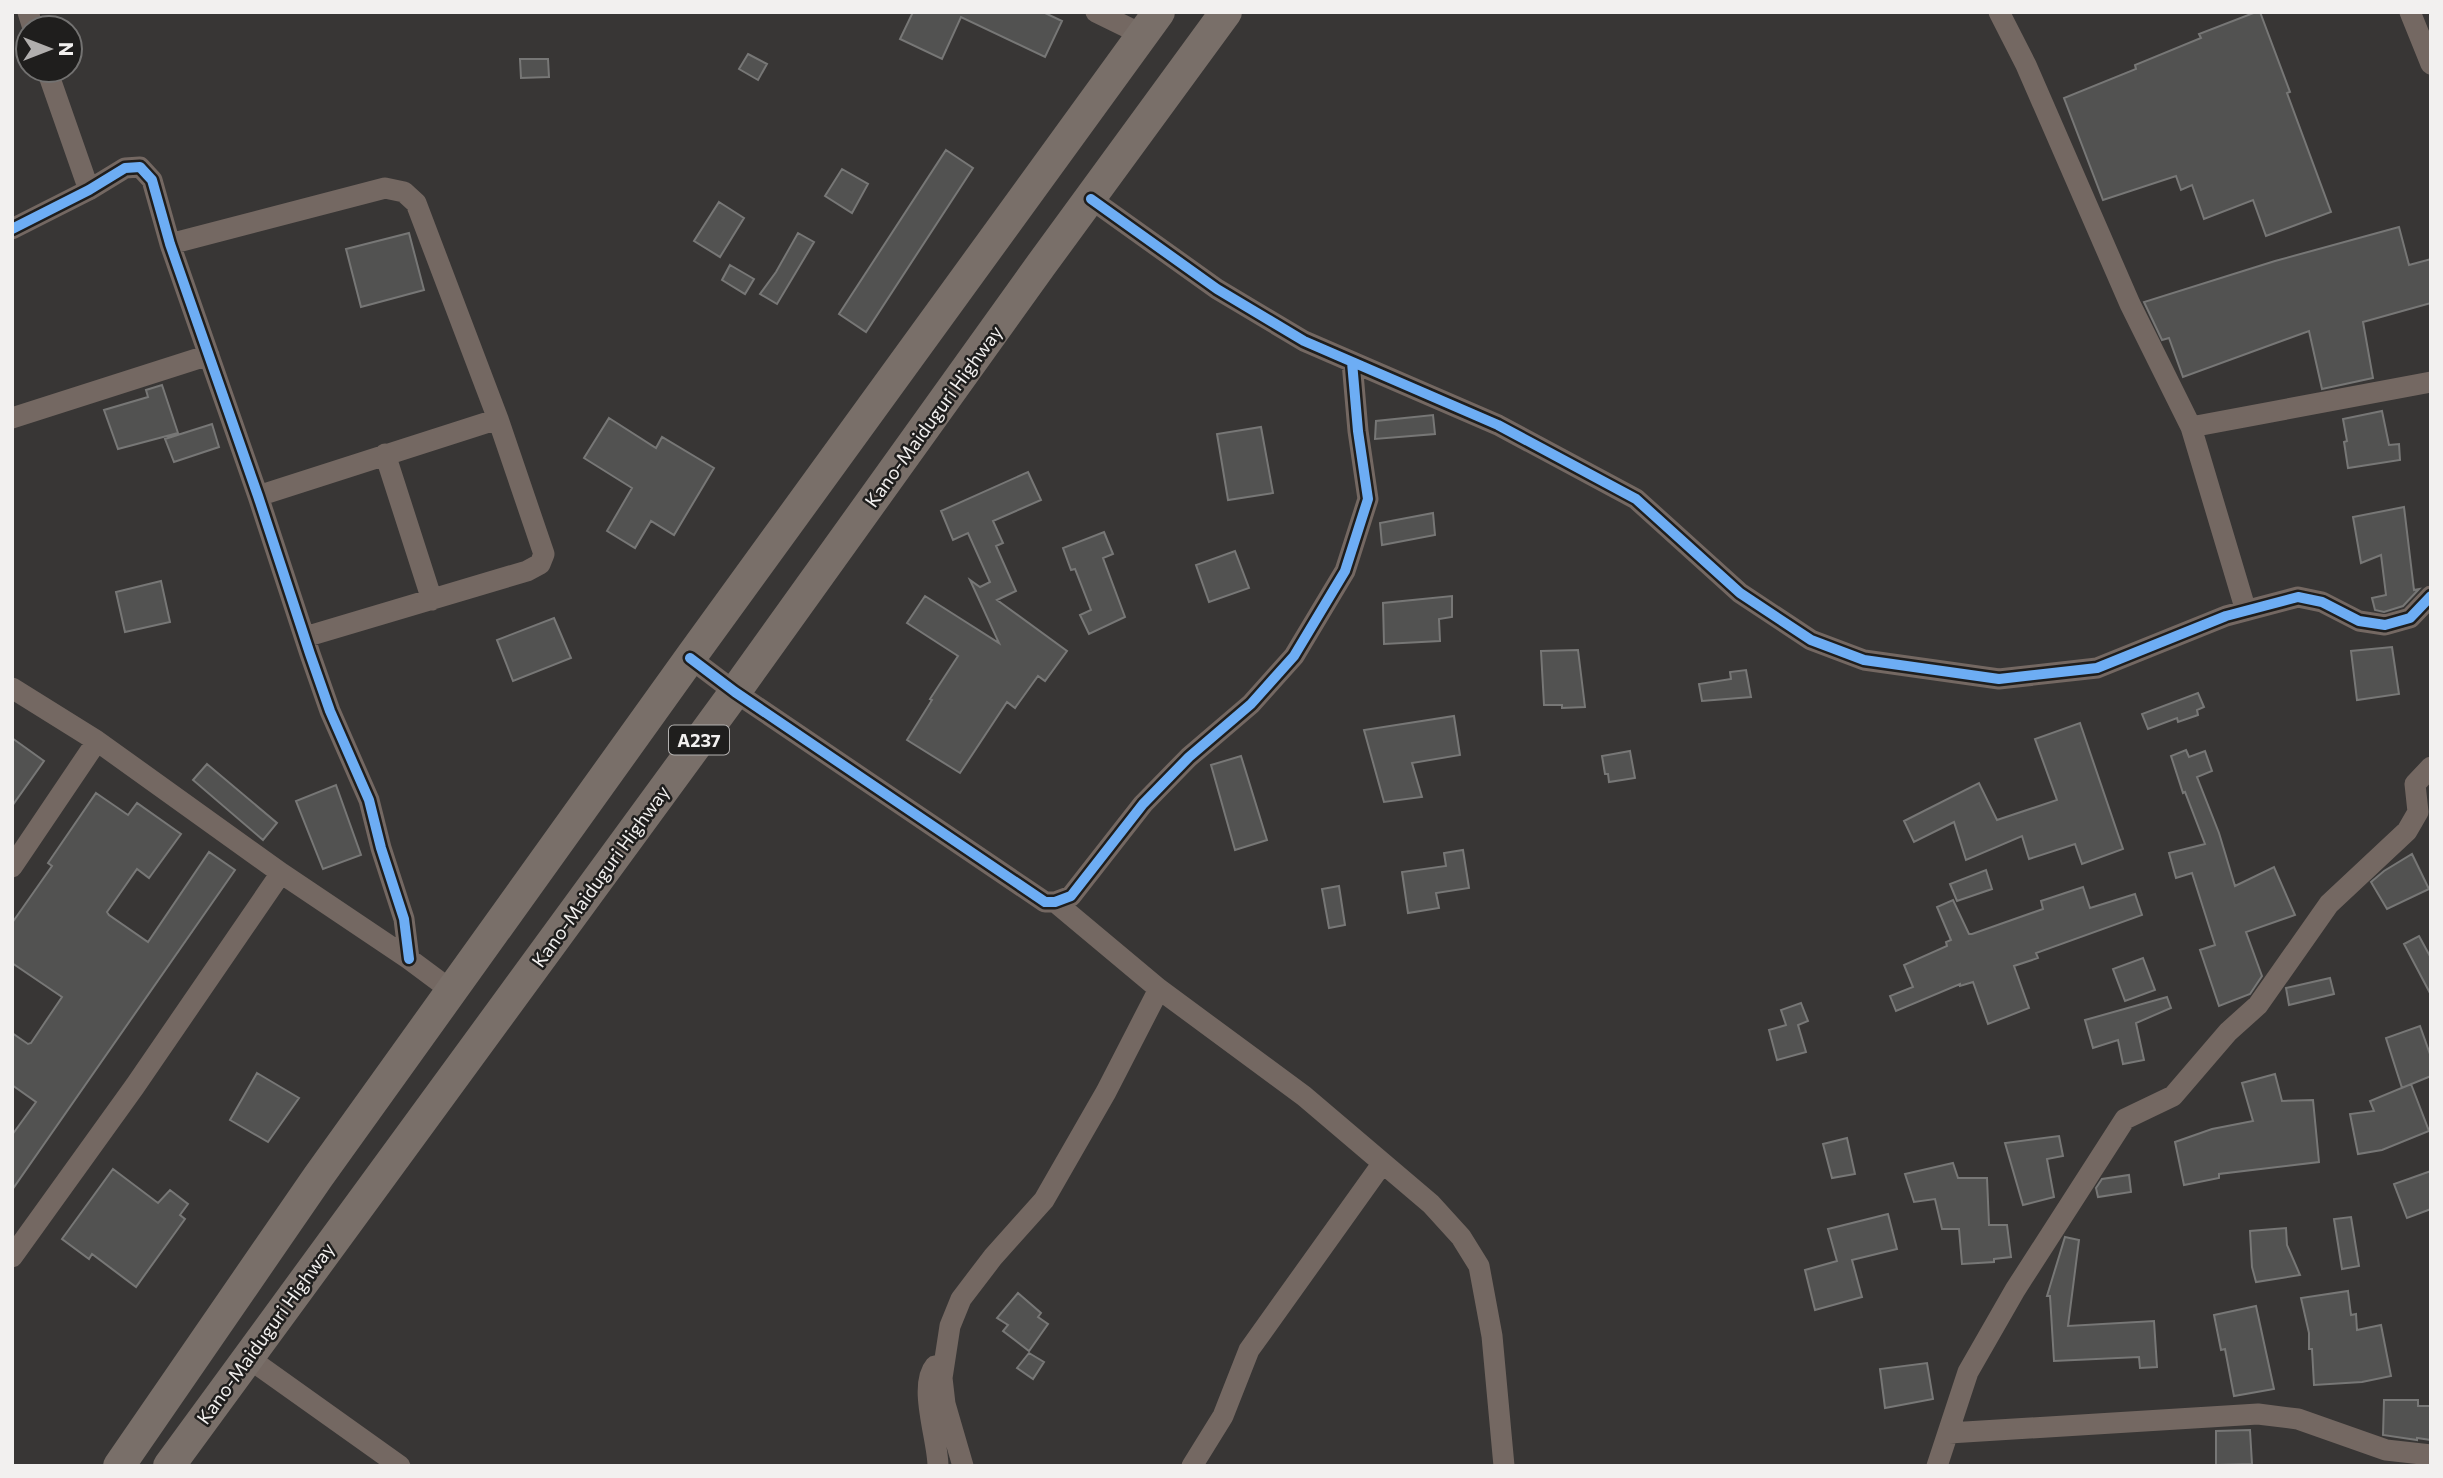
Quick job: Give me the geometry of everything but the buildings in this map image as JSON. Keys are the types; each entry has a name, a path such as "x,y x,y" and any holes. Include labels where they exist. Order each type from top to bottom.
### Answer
{"highway":[{"name":"Kano-Maiduguri Highway","path":"169,1466 735,692 1226,12"},
{"name":"A237","path":"119,1466 318,1177 1150,23"}],"street":[{"path":"1096,12 1150,23"},
{"path":"1999,12 2026,65 2130,304 2191,427 2246,611"},
{"path":"2410,12 2431,64"},
{"path":"52,84 89,190"},
{"path":"12,229 89,190 125,168 140,167 152,180 170,244 330,711 369,800 404,919 409,959"},
{"path":"170,244 385,188 404,192 416,203 498,419 544,554 540,564 527,571 305,637"},
{"path":"1091,199 1217,289 1304,341 1498,425 1636,499 1740,593 1811,640 1864,660 1999,679 2097,668 2226,616 2298,597 2322,602 2359,621 2385,625 2410,618 2431,596"},
{"path":"12,418 209,355"},
{"path":"690,658 735,692 1045,902 1055,902 1071,896 1143,804 1189,757 1251,704 1294,656 1345,570 1368,499 1352,362"},
{"path":"2191,427 2431,382"},
{"path":"258,496 498,419"},
{"path":"385,454 432,600"},
{"path":"12,688 97,741 452,991"},
{"path":"12,866 97,741"},
{"path":"1937,1466 1968,1372 2015,1290 2125,1119 2174,1096 2228,1032 2258,1005 2329,904 2407,831 2418,812 2415,784 2431,767"},
{"path":"12,1257 135,1086 281,873"},
{"path":"1055,902 1160,989 1304,1096 1431,1204 1461,1237 1479,1266 1492,1336 1504,1466"},
{"path":"963,1466 945,1404 942,1378 950,1326 961,1299 993,1257 1044,1200 1160,989"},
{"path":"1192,1466 1223,1416 1249,1350 1382,1164"},
{"path":"247,1357 400,1466"},
{"path":"938,1466 928,1400 929,1377 932,1369 944,1358"},
{"path":"1949,1433 2258,1414 2298,1419 2386,1450 2431,1455"}],"cycle path":[{"path":"12,229 89,190 125,168 140,167 152,180 170,244 310,654 330,711 369,800 404,919 409,959"},
{"path":"1091,199 1217,289 1304,341 1498,425 1636,499 1740,593 1811,640 1864,660 1999,679 2097,668 2226,616 2298,597 2322,602 2359,621 2385,625 2410,618 2431,596"},
{"path":"690,658 735,692 1045,902 1055,902 1071,896 1143,804 1189,757 1251,704 1294,656 1345,571 1368,499 1352,362"}]}
